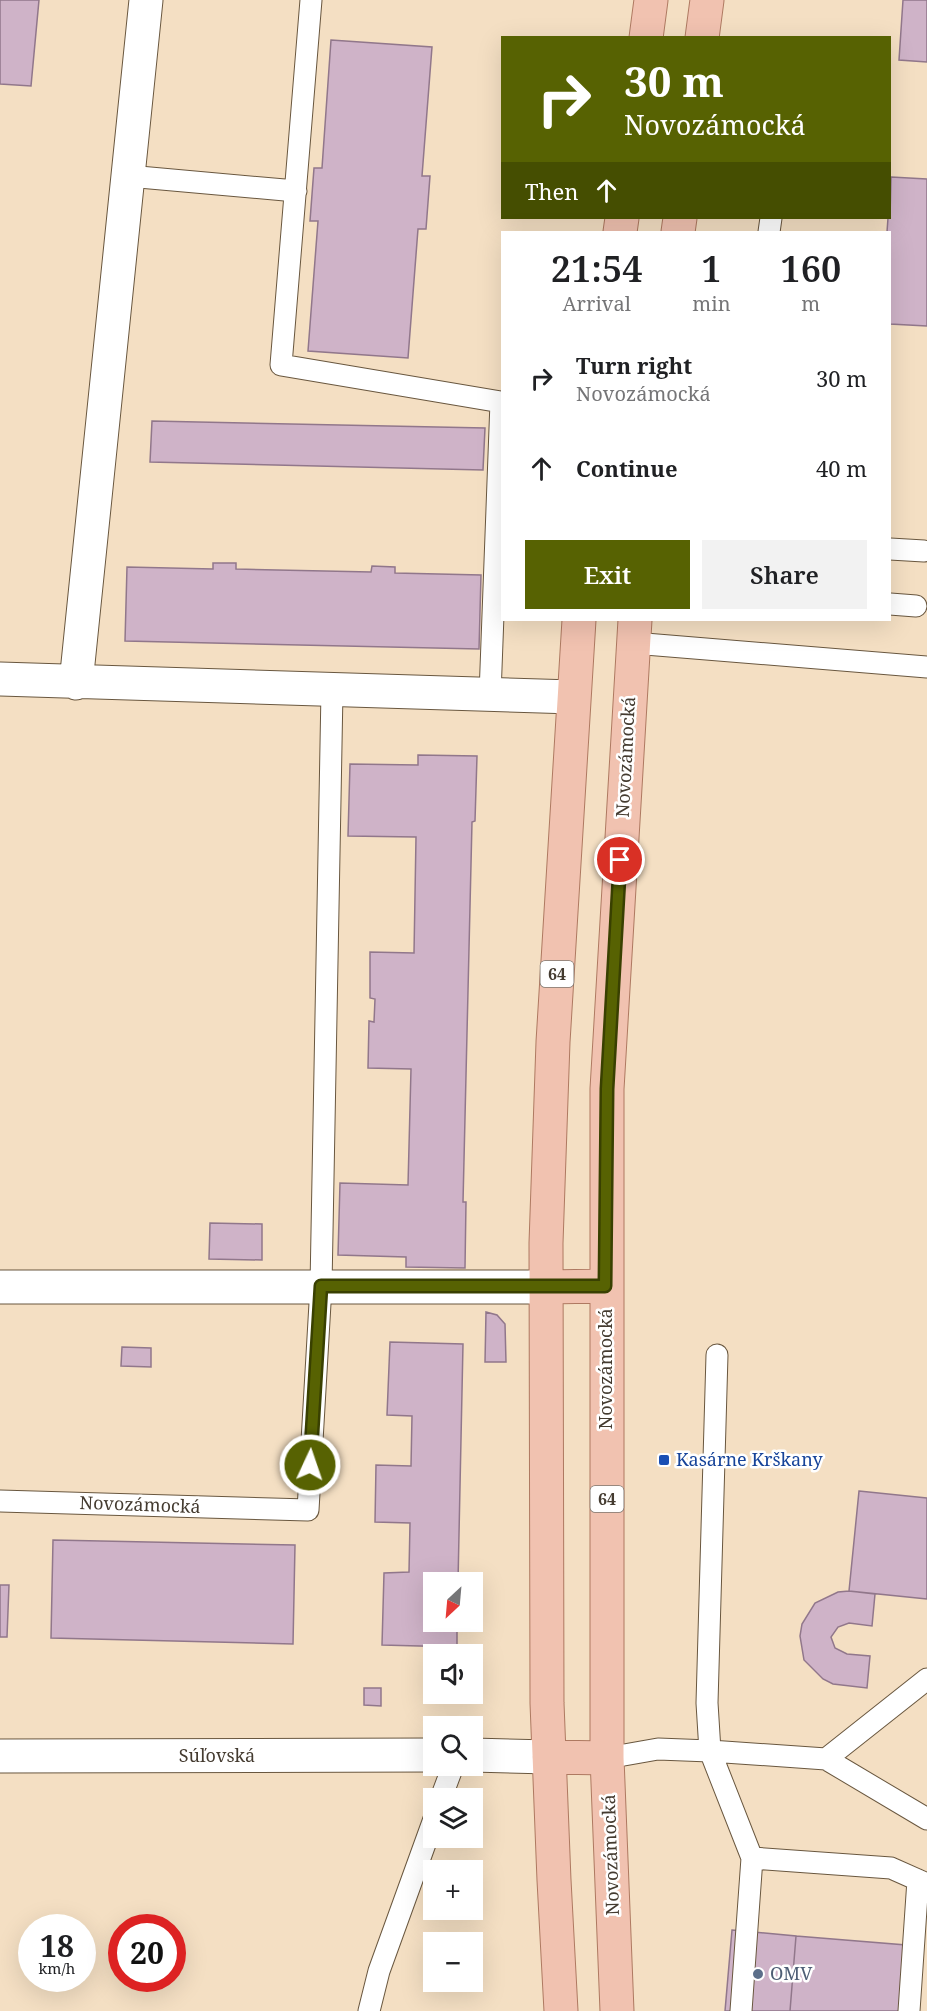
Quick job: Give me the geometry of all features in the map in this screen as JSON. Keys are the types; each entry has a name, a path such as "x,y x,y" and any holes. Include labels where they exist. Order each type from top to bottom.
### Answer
{"main road":[{"path":"646,36 651,0"},
{"path":"702,36 707,0"},
{"name":"64","path":"561,2011 547,1703 546,1243 553,1042 579,621"},
{"name":"Novozámocká","path":"617,2011 607,1758 605,1286 607,1089 634,631"},
{"path":"546,1287 605,1286"},
{"path":"549,1757 607,1758"}],"street":[{"path":"76,683 146,0"},
{"path":"0,679 573,697"},
{"path":"0,1287 546,1287"},
{"name":"Súľovská","path":"0,1756 423,1755"},
{"path":"483,1755 549,1757"}],"lane":[{"path":"311,0 281,366 501,402 490,695"},
{"path":"128,176 296,191"},
{"path":"891,549 924,551"},
{"path":"891,604 916,606"},
{"path":"634,631 927,667"},
{"path":"321,1286 332,691"},
{"name":"Novozámocká","path":"0,1501 308,1510 321,1286"},
{"path":"717,1356 707,1703 710,1751 752,1858 741,2011"},
{"path":"826,1759 927,1679"},
{"path":"607,1758 658,1749 826,1759 927,1819"},
{"path":"369,2011 379,1971 424,1848"},
{"path":"752,1858 891,1868 923,1882 909,2011"}],"building":[{"path":"0,0 39,0 31,86 0,84"},
{"path":"903,0 927,0 927,62 899,60"},
{"path":"331,40 432,47 422,176 430,176 426,229 418,229 408,358 308,351 318,221 310,221 314,168 322,168"},
{"path":"891,177 927,179 927,326 891,324 891,231 887,231 888,219 891,219"},
{"path":"152,421 485,428 483,470 150,462"},
{"path":"213,563 236,563 236,569 371,572 372,566 395,567 395,573 481,575 479,649 125,641 127,567 213,569"},
{"path":"418,755 477,756 475,821 472,822 463,1202 466,1202 465,1268 406,1267 406,1257 338,1255 340,1183 408,1185 411,1069 368,1068 369,1021 374,1022 375,999 370,998 370,952 414,953 416,837 348,836 350,764 418,765"},
{"path":"210,1223 262,1224 262,1260 209,1259"},
{"path":"486,1312 497,1315 505,1324 506,1362 485,1362"},
{"path":"390,1342 463,1344 458,1572 423,1572 423,1632 457,1632 457,1644 382,1645 384,1573 409,1572 410,1523 375,1522 376,1465 411,1466 412,1416 387,1415"},
{"path":"122,1347 151,1348 151,1367 121,1366"},
{"path":"859,1491 927,1498 927,1599 849,1591"},
{"path":"53,1540 295,1545 293,1644 51,1638"},
{"path":"0,1585 9,1585 7,1637 0,1637"},
{"path":"838,1592 875,1594 872,1626 849,1623 838,1627 831,1637 835,1648 847,1654 870,1656 867,1688 833,1684 823,1679 804,1660 800,1636 802,1624 815,1603"},
{"path":"364,1688 381,1688 381,1706 364,1705"},
{"path":"732,1930 796,1936 790,2011 725,2011"},
{"path":"796,1936 906,1945 900,2011 790,2011"}],"place":[{"name":"Kasárne Krškany","path":"664,1460"},
{"name":"OMV","path":"758,1974"}],"route":[{"path":"310,1465 321,1286 605,1286 607,1089 620,860"}]}
